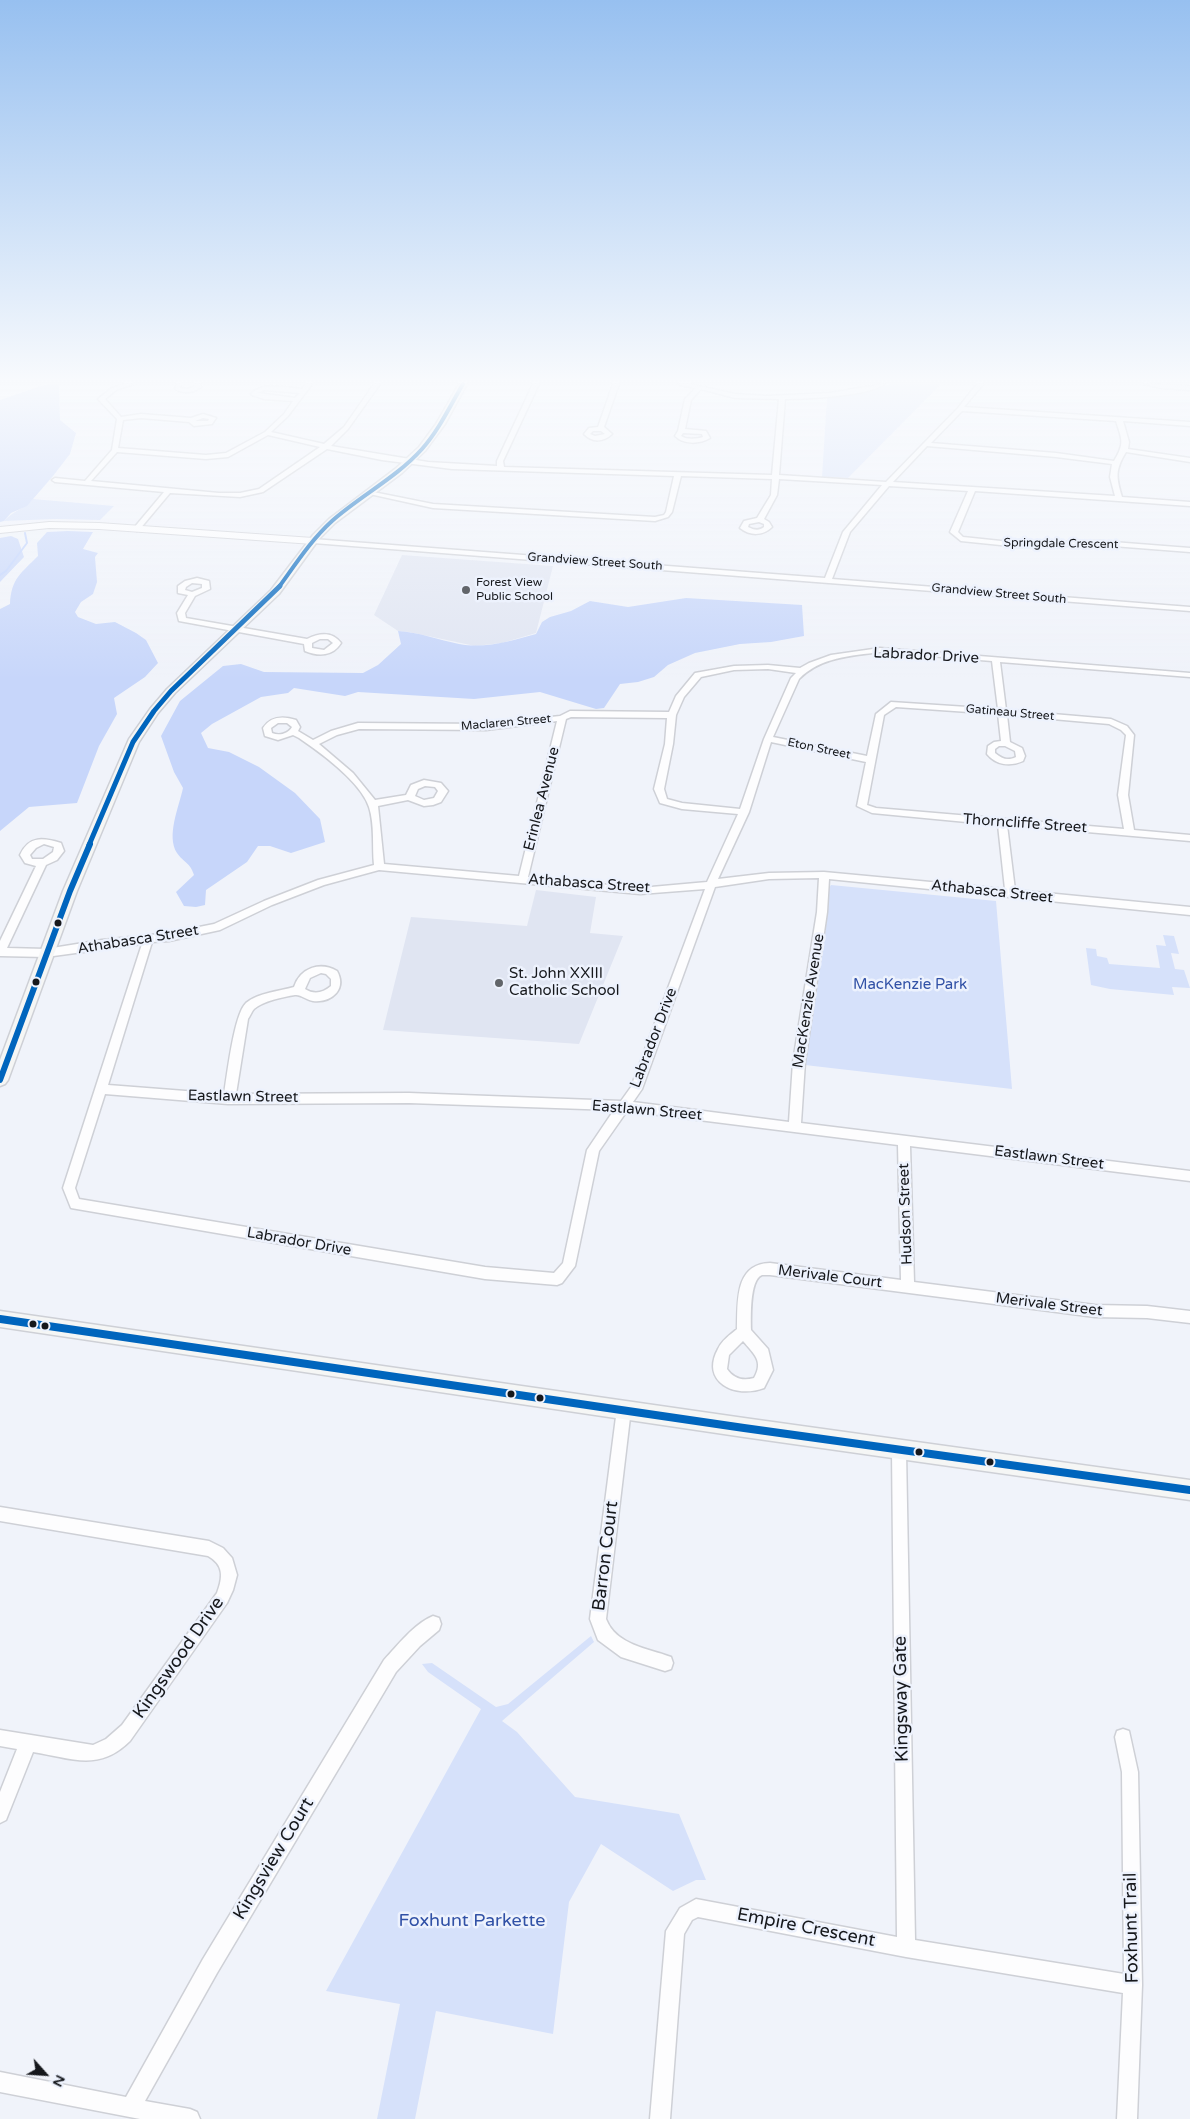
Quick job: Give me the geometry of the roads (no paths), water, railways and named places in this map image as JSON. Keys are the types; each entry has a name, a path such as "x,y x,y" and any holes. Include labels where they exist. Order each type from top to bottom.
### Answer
{"main road":[{"path":"0,1080 46,953 120,768 133,742 154,710 171,691 275,592 313,542 332,521 381,483"},
{"path":"0,1319 899,1450 1190,1490"}],"street":[{"path":"96,483 219,495 240,495 262,491 274,483"},
{"path":"368,493 438,507 655,519 666,516 669,512 676,483"},
{"path":"760,520 774,495 775,483"},
{"path":"828,580 846,532 888,483 1190,504"},
{"path":"1115,483 1119,498"},
{"name":"Springdale Crescent","path":"973,488 954,532 962,539 1020,545 1100,543 1190,550"},
{"path":"137,529 169,490"},
{"name":"Grandview Street South","path":"0,530 74,525 137,529 1190,609"},
{"path":"192,594 181,614 182,619 210,627 308,642"},
{"name":"Labrador Drive","path":"148,940 69,1188 75,1204 484,1273 557,1279 569,1266 593,1150 636,1088 711,885 744,812 768,739 795,678 801,671 811,665 834,658 880,650 1190,675"},
{"path":"996,660 1006,743"},
{"path":"744,812 682,806 663,801 660,789 669,744 672,716 680,696 698,675 734,668 768,667 801,671"},
{"name":"Gatineau Street","path":"871,760 880,714 894,704 1110,722 1124,728 1130,736 1122,795 1129,831"},
{"name":"Maclaren Street","path":"313,743 340,731 358,726 486,727 562,718 570,714 672,716"},
{"name":"Erinlea Avenue","path":"523,879 562,718"},
{"path":"293,732 313,743 357,782 372,804 379,866"},
{"name":"Eton Street","path":"768,739 871,760"},
{"name":"Thorncliffe Street","path":"871,760 862,806 875,811 1129,831 1190,838"},
{"path":"372,804 410,797"},
{"path":"1002,822 1010,894"},
{"path":"0,952 42,863"},
{"name":"Athabasca Street","path":"0,952 46,953 169,937 216,928 268,903 321,882 379,866 640,890 711,885 725,881 769,876 824,875 1190,911"},
{"name":"MacKenzie Avenue","path":"795,1126 798,1062 822,912 824,875"},
{"path":"229,1099 243,1019 249,1007 259,1001 299,990"},
{"name":"Eastlawn Street","path":"101,1089 229,1099 409,1098 625,1106 1190,1176"},
{"name":"Hudson Street","path":"904,1140 908,1288"},
{"name":"Merivale Court","path":"744,1332 747,1287 751,1276 758,1270 770,1269 908,1288"},
{"name":"Merivale Street","path":"908,1288 1095,1311 1147,1312 1190,1317"},
{"name":"Barron Court","path":"624,1409 598,1619 604,1634 627,1651 665,1663"},
{"name":"Kingsway Gate","path":"899,1450 906,1948"},
{"name":"Kingswood Drive","path":"0,1514 209,1548 220,1553 228,1563 229,1577 222,1598 128,1731 116,1744 104,1751 93,1753 0,1738"},
{"name":"Kingsview Court","path":"131,2107 210,1966 390,1666 414,1640 433,1624"},
{"name":"Foxhunt Trail","path":"1123,1738 1130,1772 1133,1985 1127,2119"},
{"path":"0,1814 28,1743"},
{"name":"Empire Crescent","path":"660,2119 674,1931 686,1914 696,1908 906,1948 1133,1985"},
{"path":"0,2082 190,2119"}],"waterway":[{"path":"0,575 6,571 27,543 25,533"}],"place":[{"name":"Forest View Public School","path":"466,590"},
{"name":"St. John XXIII Catholic School","path":"499,983"}],"park label":[{"name":"MacKenzie Park","path":"910,985"},
{"name":"Foxhunt Parkette","path":"472,1921"}]}
